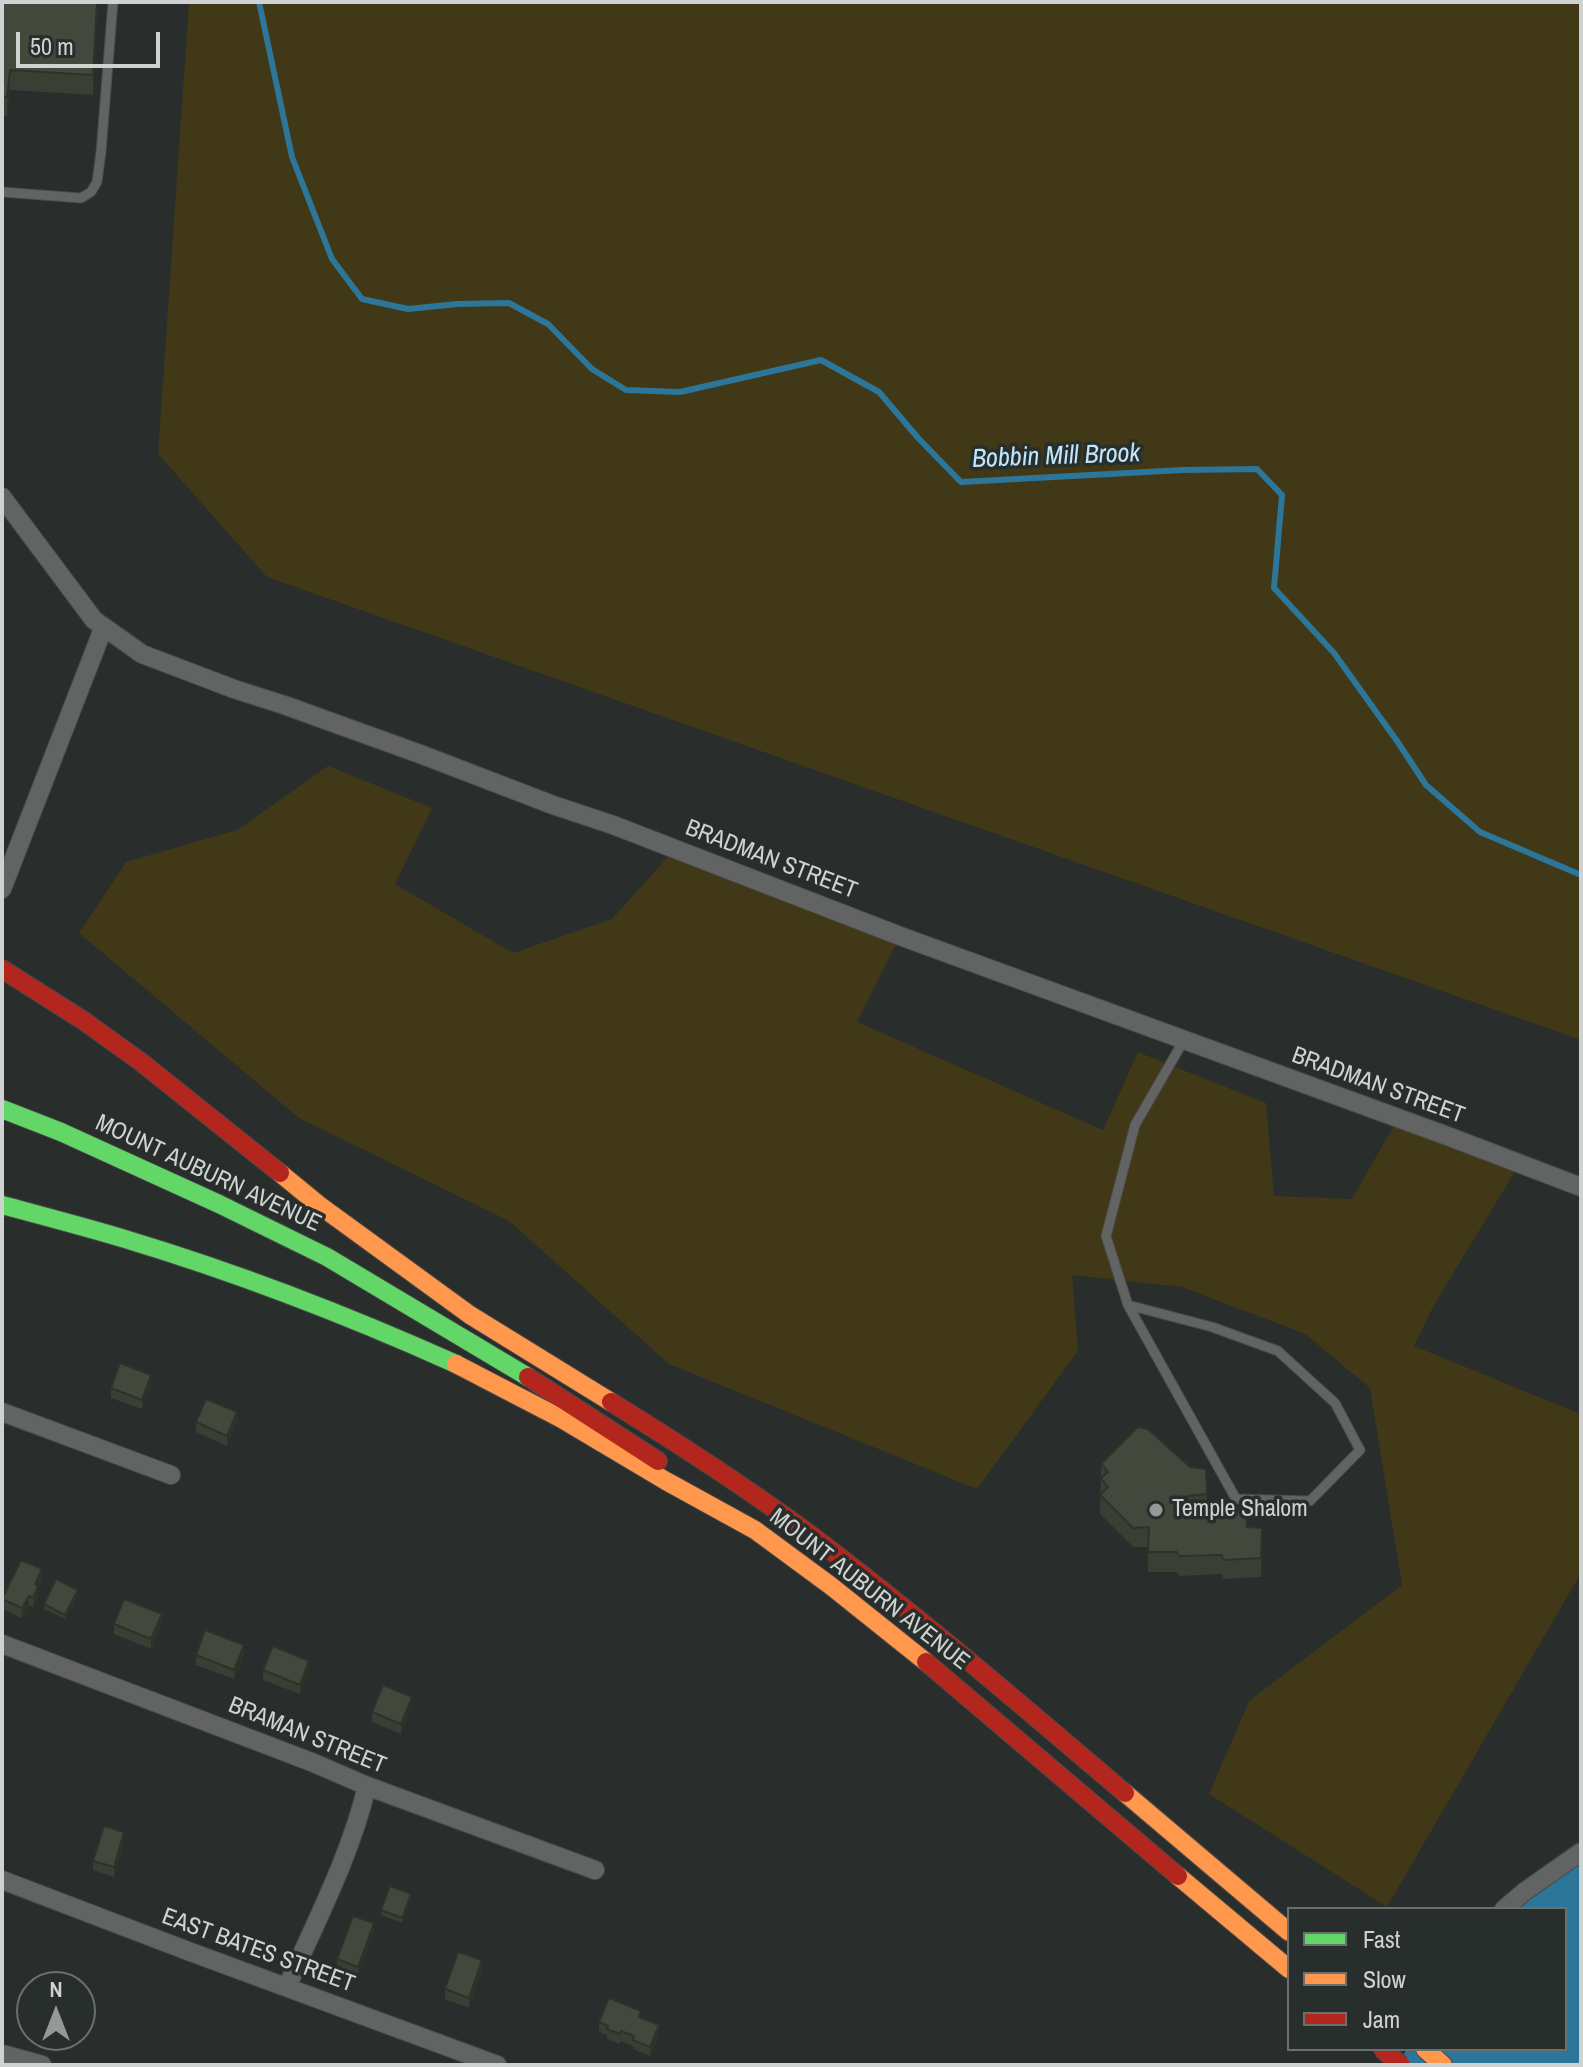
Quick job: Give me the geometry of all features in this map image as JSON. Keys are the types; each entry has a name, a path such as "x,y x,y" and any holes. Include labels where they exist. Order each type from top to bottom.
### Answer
{"main road":[{"path":"2,969 141,1062 319,1205 470,1315 536,1356"},
{"name":"MOUNT AUBURN AVENUE","path":"2,1109 61,1132 327,1257 595,1419 831,1586 1287,1967"},
{"path":"2,1205 56,1218 194,1261 379,1330 473,1372 560,1418 755,1530"},
{"name":"MOUNT AUBURN AVENUE","path":"388,1292 536,1356 664,1435 803,1530 962,1655 1287,1930"},
{"path":"1385,2051 1401,2065"},
{"path":"1427,2051 1443,2065"}],"street":[{"name":"BRADMAN STREET","path":"2,497 83,608 103,629 142,654 613,825 900,936 1581,1187"},
{"path":"2,889 103,629"},
{"path":"2,1412 171,1475"},
{"name":"BRAMAN STREET","path":"2,1644 367,1786 595,1870"},
{"path":"287,1987 348,1852 367,1786"},
{"path":"1506,1907 1581,1852"},
{"name":"EAST BATES STREET","path":"2,1880 497,2065"},
{"path":"5,2058 42,2065"}],"lane":[{"path":"2,192 81,198 91,192 97,182 113,2"},
{"path":"1128,1305 1212,1327 1278,1351 1335,1403 1360,1450 1310,1501 1236,1499 1128,1305 1106,1236 1135,1125 1184,1040"}],"shaded area":[{"path":"189,2 1581,2 1581,1040 267,577 158,454"},
{"path":"328,766 432,808 395,884 513,953 612,919 674,850 900,936 857,1022 1103,1130 1138,1052 1266,1103 1274,1196 1352,1199 1397,1120 1519,1165 1434,1305 1414,1346 1581,1414 1581,1573 1387,1907 1209,1794 1249,1701 1402,1585 1370,1388 1305,1334 1182,1287 1072,1275 1078,1351 977,1489 669,1364 509,1221 299,1118 79,933 126,862 237,830"}],"water":[{"path":"1581,1859 1581,2065 1397,2065 1406,2051 1567,2051 1567,1907 1520,1907"}],"building":[{"path":"2,2 97,2 93,75 10,70 7,97 2,97"},
{"path":"120,1363 151,1375 142,1400 111,1388"},
{"path":"206,1399 237,1412 227,1436 196,1422"},
{"name":"Temple Shalom","path":"1138,1427 1148,1429 1190,1467 1206,1469 1207,1494 1187,1496 1187,1504 1225,1504 1224,1511 1246,1509 1247,1527 1262,1528 1261,1558 1223,1560 1222,1555 1179,1556 1177,1552 1148,1552 1149,1527 1133,1528 1100,1495 1108,1487 1101,1478 1108,1472 1101,1464"},
{"path":"21,1560 42,1569 33,1598 29,1596 22,1608 2,1599"},
{"path":"56,1579 78,1590 65,1615 44,1604"},
{"path":"124,1599 162,1614 151,1639 114,1624"},
{"path":"205,1630 244,1645 234,1670 196,1655"},
{"path":"273,1646 309,1661 300,1685 263,1670"},
{"path":"383,1685 412,1697 401,1724 372,1712"},
{"path":"104,1826 124,1832 114,1867 93,1861"},
{"path":"390,1886 411,1894 402,1918 381,1910"},
{"path":"353,1916 374,1923 358,1967 337,1959"},
{"path":"458,1952 482,1960 469,1998 445,1989"},
{"path":"609,1998 641,2011 639,2017 659,2025 650,2047 633,2040 634,2036 607,2029 608,2026 599,2022"}],"waterway":[{"name":"Bobbin Mill Brook","path":"259,2 292,157 332,259 362,299 408,309 509,303 548,324 592,369 626,390 680,392 821,360 879,392 961,482 1257,469 1282,495 1274,588 1334,653 1426,785 1480,832 1581,875"}],"traffic: fast":[{"path":"2,1109 61,1132 327,1257 528,1377"},
{"path":"2,1205 209,1266 334,1312 456,1364"}],"traffic: slow":[{"path":"280,1173 470,1315 611,1402"},
{"path":"456,1364 560,1418 755,1530 926,1662"},
{"path":"1125,1793 1287,1930"},
{"path":"1178,1876 1287,1967"},
{"path":"1427,2051 1443,2065"}],"traffic: jam":[{"path":"2,969 141,1062 280,1173"},
{"path":"528,1377 658,1461"},
{"path":"611,1402 709,1464 845,1561 1125,1793"},
{"path":"926,1662 1178,1876"},
{"path":"1384,2051 1401,2065"}],"place":[{"name":"Temple Shalom","path":"1156,1510"}]}
